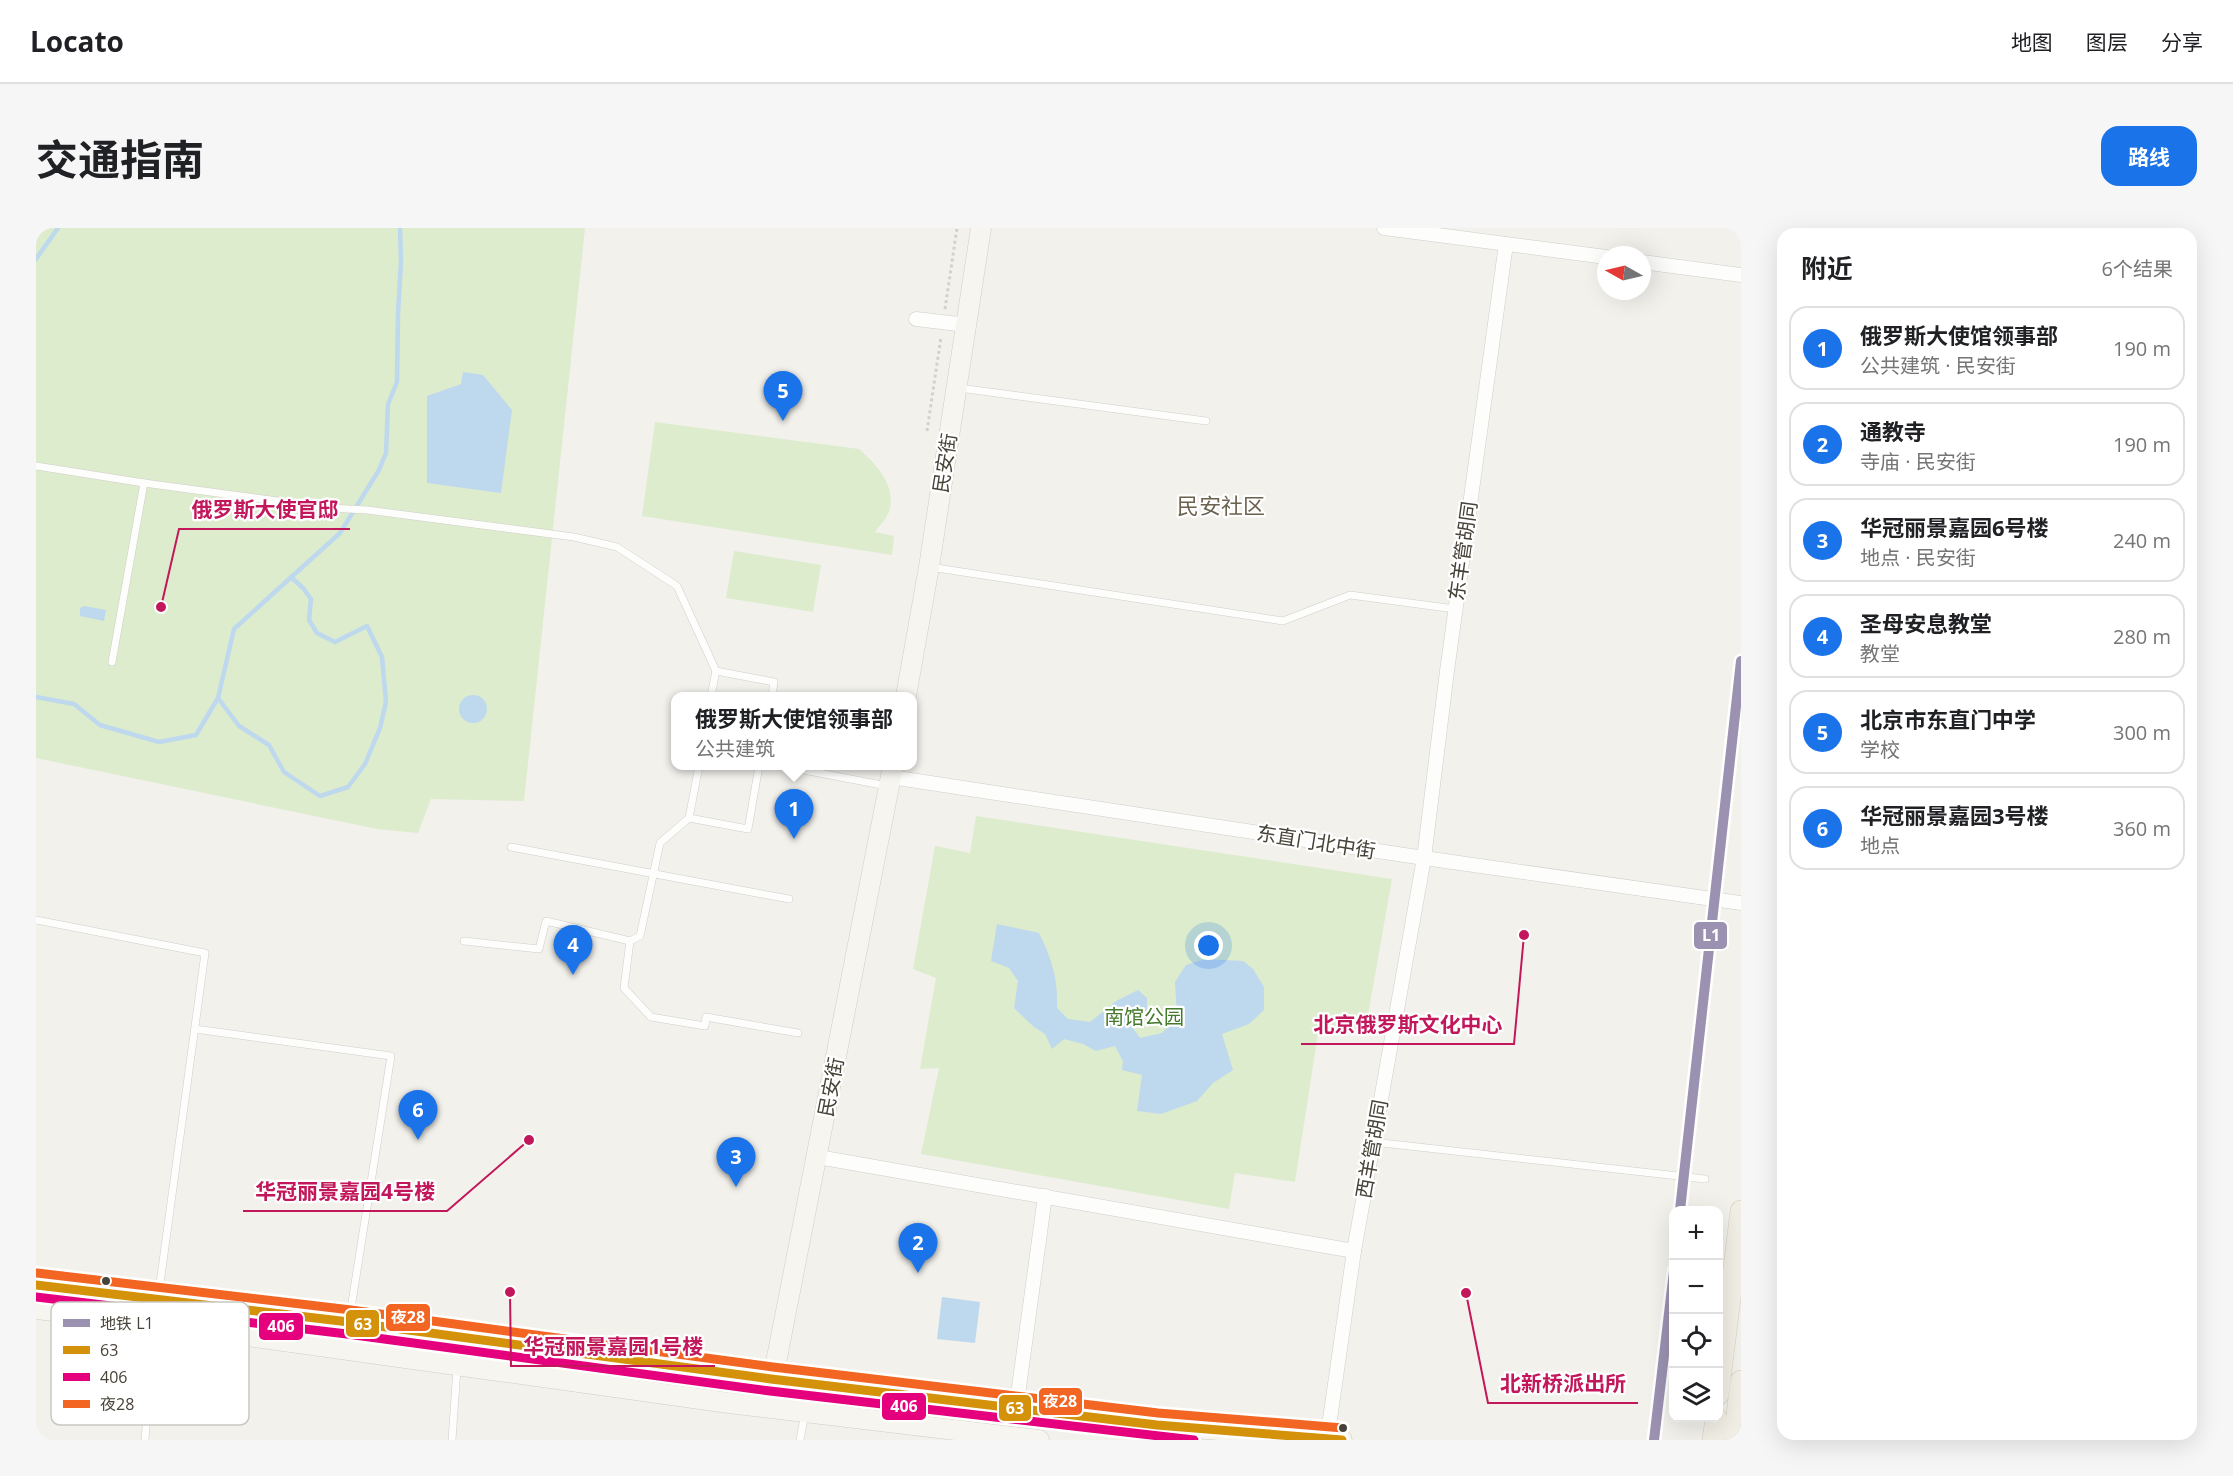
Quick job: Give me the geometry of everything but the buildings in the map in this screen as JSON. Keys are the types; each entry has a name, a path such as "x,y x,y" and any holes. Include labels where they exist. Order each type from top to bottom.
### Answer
{"main road":[{"name":"民安街","path":"907,692 929,567 981,228"},
{"name":"民安街","path":"767,1408 891,776"},
{"path":"1722,1368 1741,1211"},
{"path":"36,1285 175,1302"},
{"path":"36,1309 51,1311"},
{"path":"249,1310 1016,1409 1156,1433 1332,1439"},
{"path":"249,1336 805,1413 1039,1440"},
{"path":"1734,1440 1741,1381"},
{"path":"1713,1440 1715,1422"}],"street":[{"path":"1384,228 1597,256"},
{"name":"东羊管胡同","path":"1424,858 1455,609 1506,244"},
{"path":"1651,263 1741,275"},
{"path":"916,319 967,325"},
{"name":"东直门北中街","path":"891,776 1424,858 1741,903"},
{"name":"西羊管胡同","path":"1332,1439 1354,1251 1424,858"},
{"path":"818,1157 1354,1251"},
{"path":"1016,1409 1045,1196"}],"lane":[{"path":"957,387 1206,421"},
{"path":"36,466 330,508 367,510 574,537 617,547 677,586 716,671 712,692"},
{"path":"111,662 144,483"},
{"path":"929,567 1283,621 1350,596 1455,609"},
{"path":"716,671 774,682 773,692"},
{"path":"464,941 539,949 546,921 630,941 640,936 660,843 689,818 698,770"},
{"path":"689,818 748,829 758,770"},
{"path":"832,770 891,776"},
{"path":"512,848 789,900"},
{"path":"36,920 205,953 158,1300"},
{"path":"630,941 624,988 651,1017 705,1026 706,1017 798,1033"},
{"path":"195,1029 391,1056 349,1322"},
{"path":"1373,1142 1705,1179"},
{"path":"452,1440 457,1366"},
{"path":"800,1440 805,1413"},
{"path":"145,1440 146,1425"}],"green space":[{"path":"36,228 585,228 524,801 431,799 418,833 377,829 36,758"},
{"path":"655,422 859,449 879,469 888,485 891,502 889,512 875,532 894,536 892,555 642,516"},
{"path":"734,551 821,565 813,612 726,598"},
{"name":"南馆公园","path":"976,816 1392,879 1365,1032 1319,1027 1295,1182 1235,1173 1229,1209 921,1154 939,1068 920,1069 936,978 913,969 935,846 970,853"}],"water":[{"path":"463,372 483,375 512,410 501,493 427,483 427,396 461,384"},
{"path":"84,606 106,610 104,621 80,616 80,608"},
{"path":"473,695 483,699 487,709 483,719 473,723 463,719 459,709 463,699"},
{"path":"997,924 1039,933 1053,969 1057,1008 1068,1019 1090,1022 1116,1001 1138,990 1147,998 1147,1012 1133,1028 1140,1038 1162,1033 1177,1017 1175,982 1186,965 1205,959 1243,961 1253,969 1264,987 1264,1010 1249,1024 1222,1034 1233,1070 1213,1083 1197,1101 1161,1114 1137,1111 1142,1075 1122,1070 1123,1061 1115,1046 1096,1051 1083,1044 1064,1039 1052,1049 1045,1034 1014,1008 1018,981 1009,968 991,961"},
{"path":"942,1297 980,1302 975,1343 937,1339"}],"waterway":[{"path":"36,259 58,228"},
{"path":"36,697 74,704 100,725 159,742 196,735 218,698 234,629 340,533 379,470 386,453 388,404 397,382 400,228"},
{"path":"218,698 239,726 269,745 284,772 320,796 348,787 365,764 380,728 386,702 382,657 367,626 335,642 317,633 309,620 311,599 291,577"}],"metro line":[{"name":"L1","path":"1680,1206 1741,661"},
{"name":"L1","path":"1654,1440 1669,1313"}],"transit line":[{"name":"夜28","path":"37,1273 351,1310 773,1367 1158,1413 1343,1428"},
{"name":"63","path":"36,1285 180,1302"},
{"name":"406","path":"36,1297 78,1302"},
{"name":"63","path":"249,1310 771,1379 1157,1425 1342,1440"},
{"name":"406","path":"249,1322 770,1391 1194,1440"}],"place":[{"name":"北京市东直门中学","path":"783,421"},
{"name":"俄罗斯大使官邸","path":"161,607"},
{"name":"俄罗斯大使馆领事部","path":"794,839"},
{"name":"北京俄罗斯文化中心","path":"1524,935"},
{"name":"圣母安息教堂","path":"573,975"},
{"name":"华冠丽景嘉园3号楼","path":"418,1140"},
{"name":"华冠丽景嘉园4号楼","path":"529,1140"},
{"name":"华冠丽景嘉园6号楼","path":"736,1187"},
{"name":"通教寺","path":"918,1273"},
{"name":"华冠丽景嘉园1号楼","path":"510,1292"},
{"name":"北新桥派出所","path":"1466,1293"}],"district":[{"name":"民安社区","path":"1221,506"}]}
